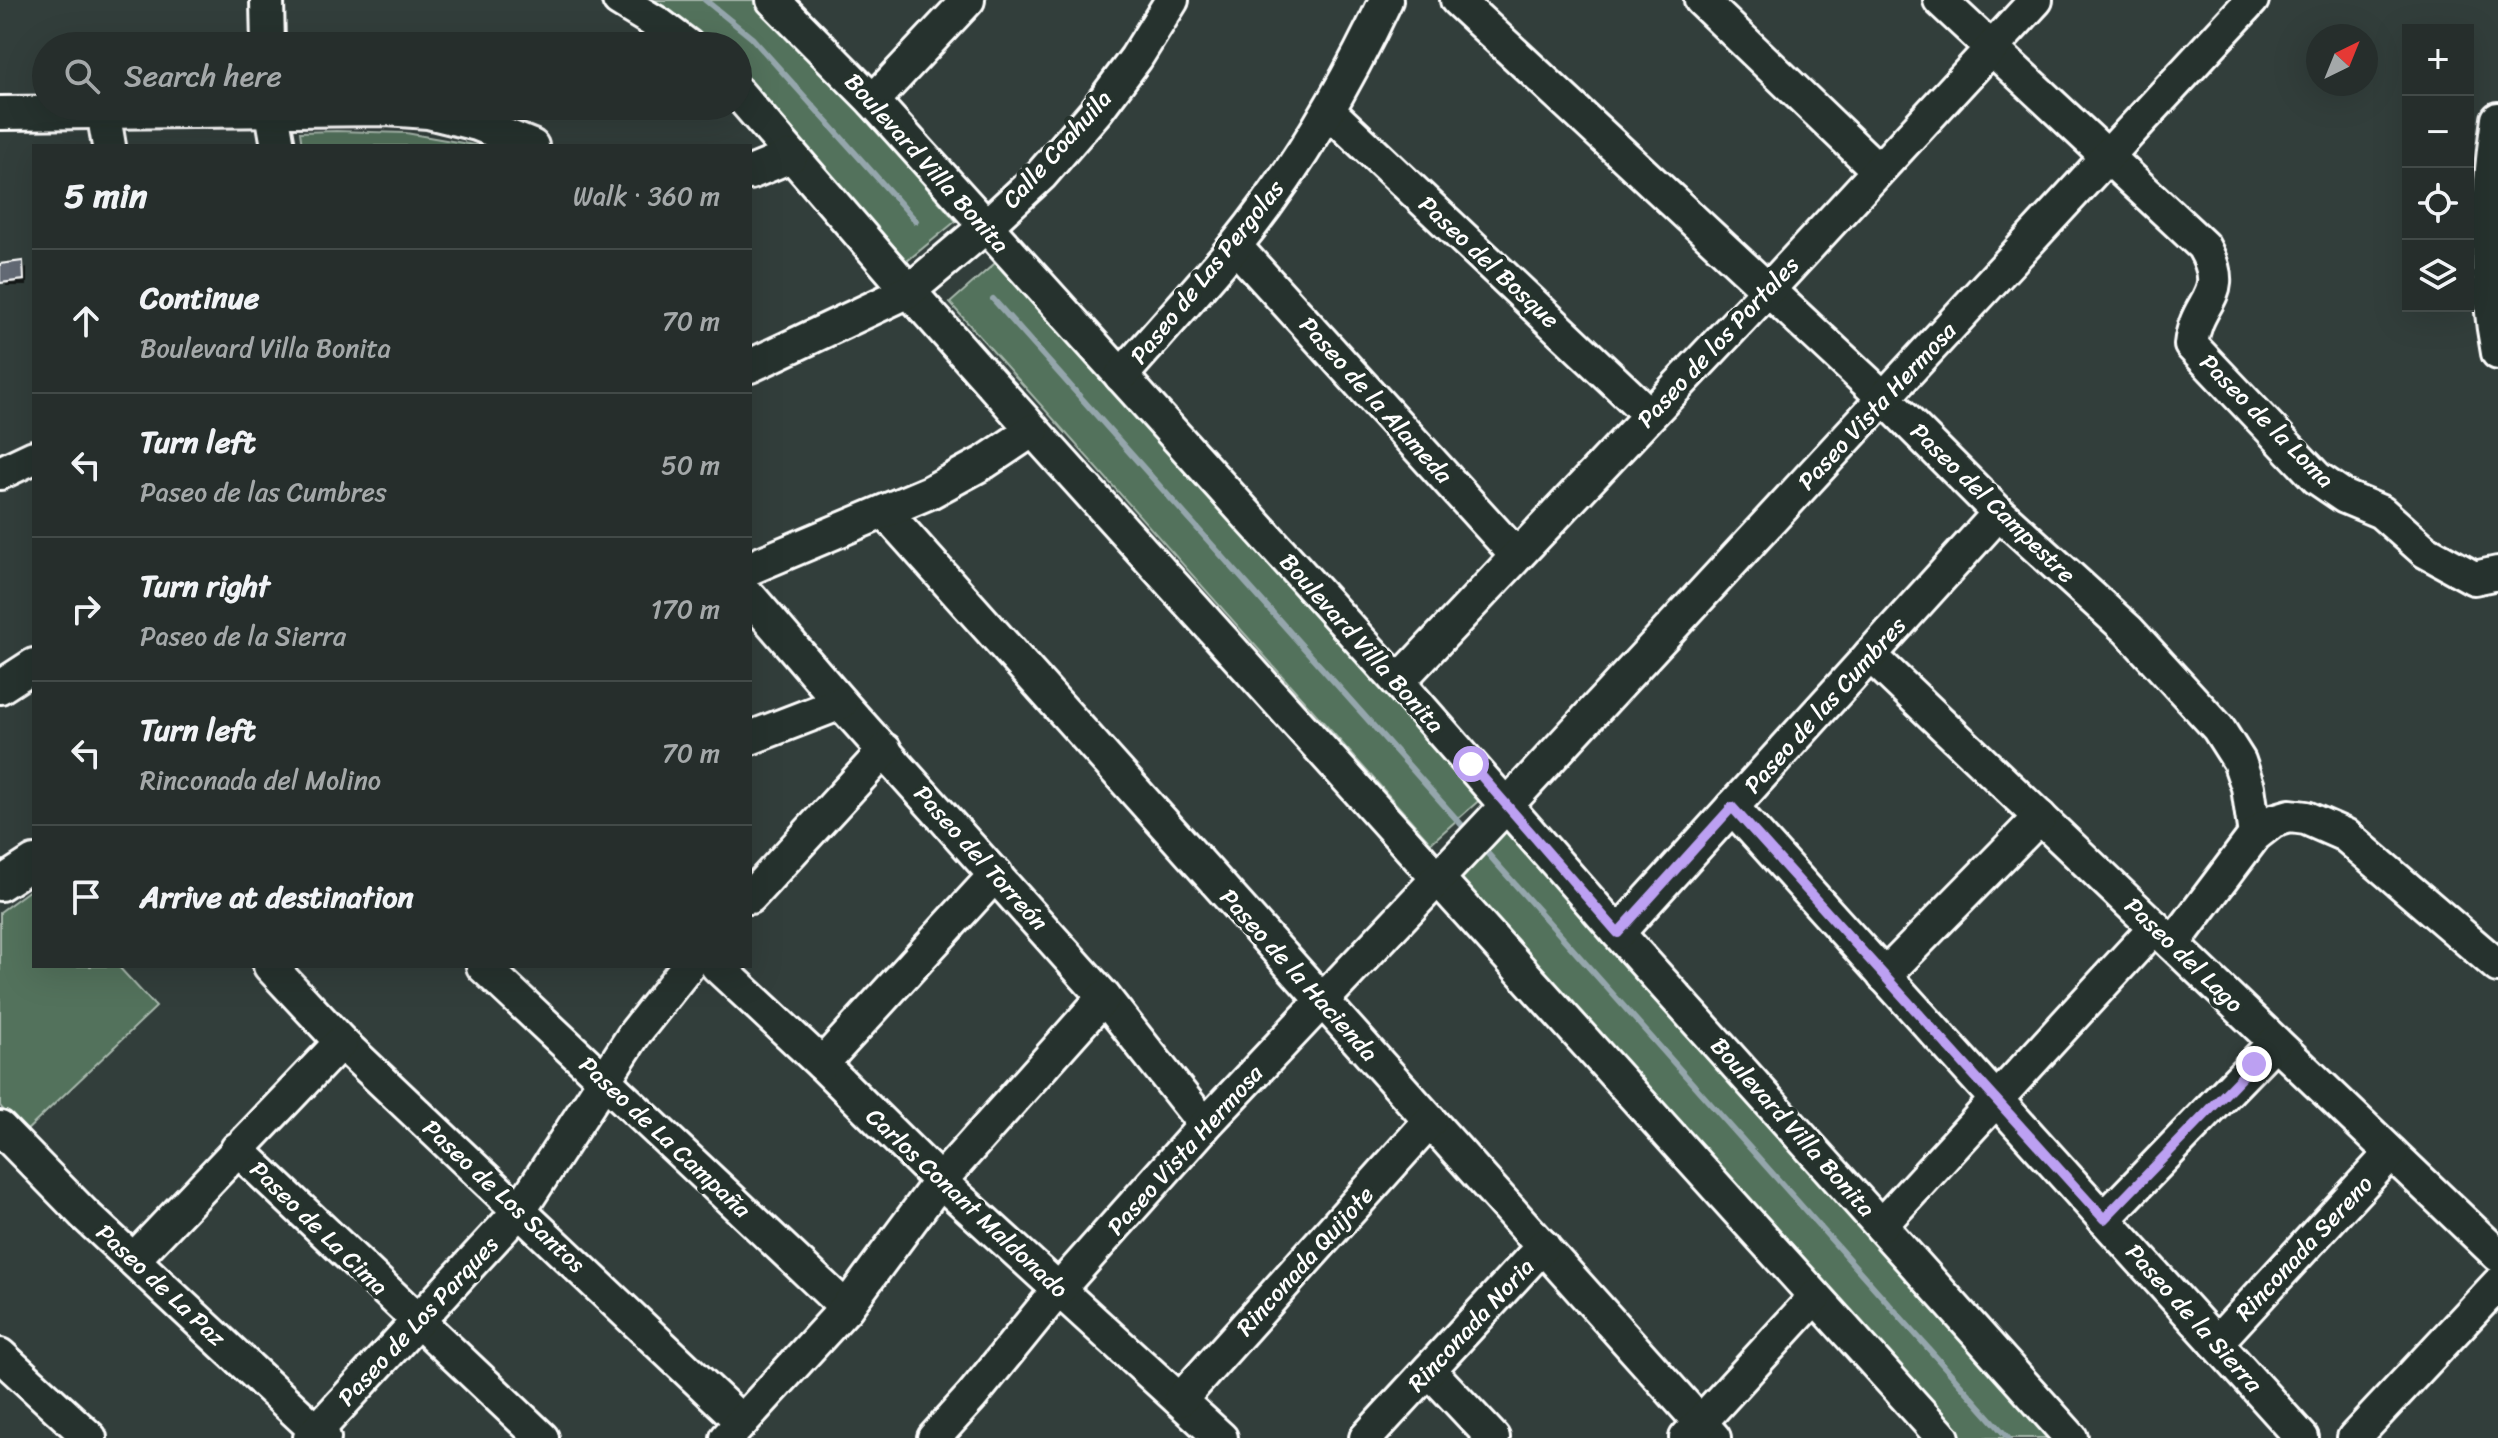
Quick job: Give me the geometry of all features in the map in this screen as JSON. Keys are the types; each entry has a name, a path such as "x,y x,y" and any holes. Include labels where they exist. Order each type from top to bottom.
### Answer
{"street":[{"path":"267,0 268,32"},
{"path":"619,0 669,32"},
{"name":"Boulevard Villa Bonita","path":"773,0 873,101 980,230 1121,376 1398,682 1504,808 2071,1438"},
{"path":"873,101 968,0"},
{"name":"Calle Coahuila","path":"752,365 914,287 980,230 1041,175 1097,110 1136,58 1172,0"},
{"name":"Paseo de Las Pergolas","path":"1121,376 1235,246 1265,206 1329,111 1386,0"},
{"name":"Paseo del Campestre","path":"1457,0 1884,398 1999,513 2128,630 2218,728 2239,761 2248,787 2255,835"},
{"path":"1701,0 1877,169"},
{"name":"Paseo de la Loma","path":"1940,0 2203,246 2213,265 2216,281 2193,329 2191,345 2317,478 2345,497 2381,512 2425,551 2474,578 2498,573"},
{"name":"Paseo de los Portales","path":"1398,682 1768,290 2036,0"},
{"name":"Paseo Vista Hermosa","path":"934,1438 1058,1290 1205,1125 1504,808 2252,0"},
{"path":"752,110 791,156 914,287 1033,430 1441,873 1943,1438"},
{"name":"Paseo del Bosque","path":"1329,111 1649,414"},
{"path":"0,113 32,112"},
{"path":"2498,119 2491,170 2487,254 2492,322 2498,353"},
{"path":"105,120 109,144"},
{"path":"274,120 278,144"},
{"path":"461,120 527,144"},
{"path":"752,172 791,156"},
{"name":"Paseo de la Alameda","path":"1235,246 1516,555"},
{"path":"752,567 944,485 1033,430"},
{"name":"Paseo de la Hacienda","path":"885,512 1543,1246 1700,1433"},
{"name":"Paseo de las Cumbres","path":"1618,933 1999,513"},
{"name":"Paseo del Torreón","path":"752,599 1104,997 1205,1125"},
{"name":"Paseo del Lago","path":"1870,655 2498,1255"},
{"path":"0,687 32,666"},
{"path":"752,737 841,703"},
{"path":"752,895 885,750"},
{"name":"Paseo de la Sierra","path":"1732,807 2302,1438"},
{"path":"1881,1225 1996,1100 2164,935 2255,835 2273,821 2290,816 2306,818 2345,835 2498,966"},
{"path":"1884,976 2040,817"},
{"path":"0,884 32,863"},
{"path":"822,1064 996,874"},
{"name":"Paseo de Los Santos","path":"272,968 341,1042 520,1210 734,1430"},
{"name":"Paseo de La Campaña","path":"485,968 846,1308"},
{"name":"Paseo de Los Parques","path":"317,1436 520,1210 635,1033 686,968"},
{"name":"Carlos Conant Maldonado","path":"719,968 940,1181 1221,1438"},
{"path":"734,1430 846,1308 940,1181 1104,997"},
{"path":"134,1259 341,1042"},
{"path":"2104,1219 2275,1042"},
{"name":"Rinconada Quijote","path":"1180,1400 1430,1121"},
{"name":"Paseo de La Paz","path":"0,1128 84,1214 317,1436"},
{"name":"Paseo de La Cima","path":"237,1149 542,1438"},
{"name":"Rinconada Sereno","path":"2216,1343 2391,1153"},
{"name":"Rinconada Noria","path":"1366,1438 1543,1246"},
{"path":"2354,1438 2498,1284"},
{"path":"1700,1433 1815,1297"},
{"path":"0,1355 90,1438"},
{"path":"1429,1370 1493,1438"}],"green space":[{"path":"653,0 753,0 782,24 956,221 907,261 752,86 752,32 696,32"},
{"path":"300,132 406,133 469,144 302,144"},
{"path":"1002,257 1484,796 1431,843 950,303"},
{"path":"1507,821 2054,1438 1959,1438 1457,878"},
{"path":"32,888 32,968 120,968 156,1007 23,1134 0,1106 0,912"}],"building":[{"path":"23,261 24,280 0,283 0,264"}],"waterway":[{"path":"705,0 745,32"},
{"path":"752,38 916,221"},
{"path":"993,299 1468,832"},
{"path":"1481,846 2008,1438"}],"route":[{"path":"1471,764 1618,933 1732,807 2104,1219 2254,1064"}]}
